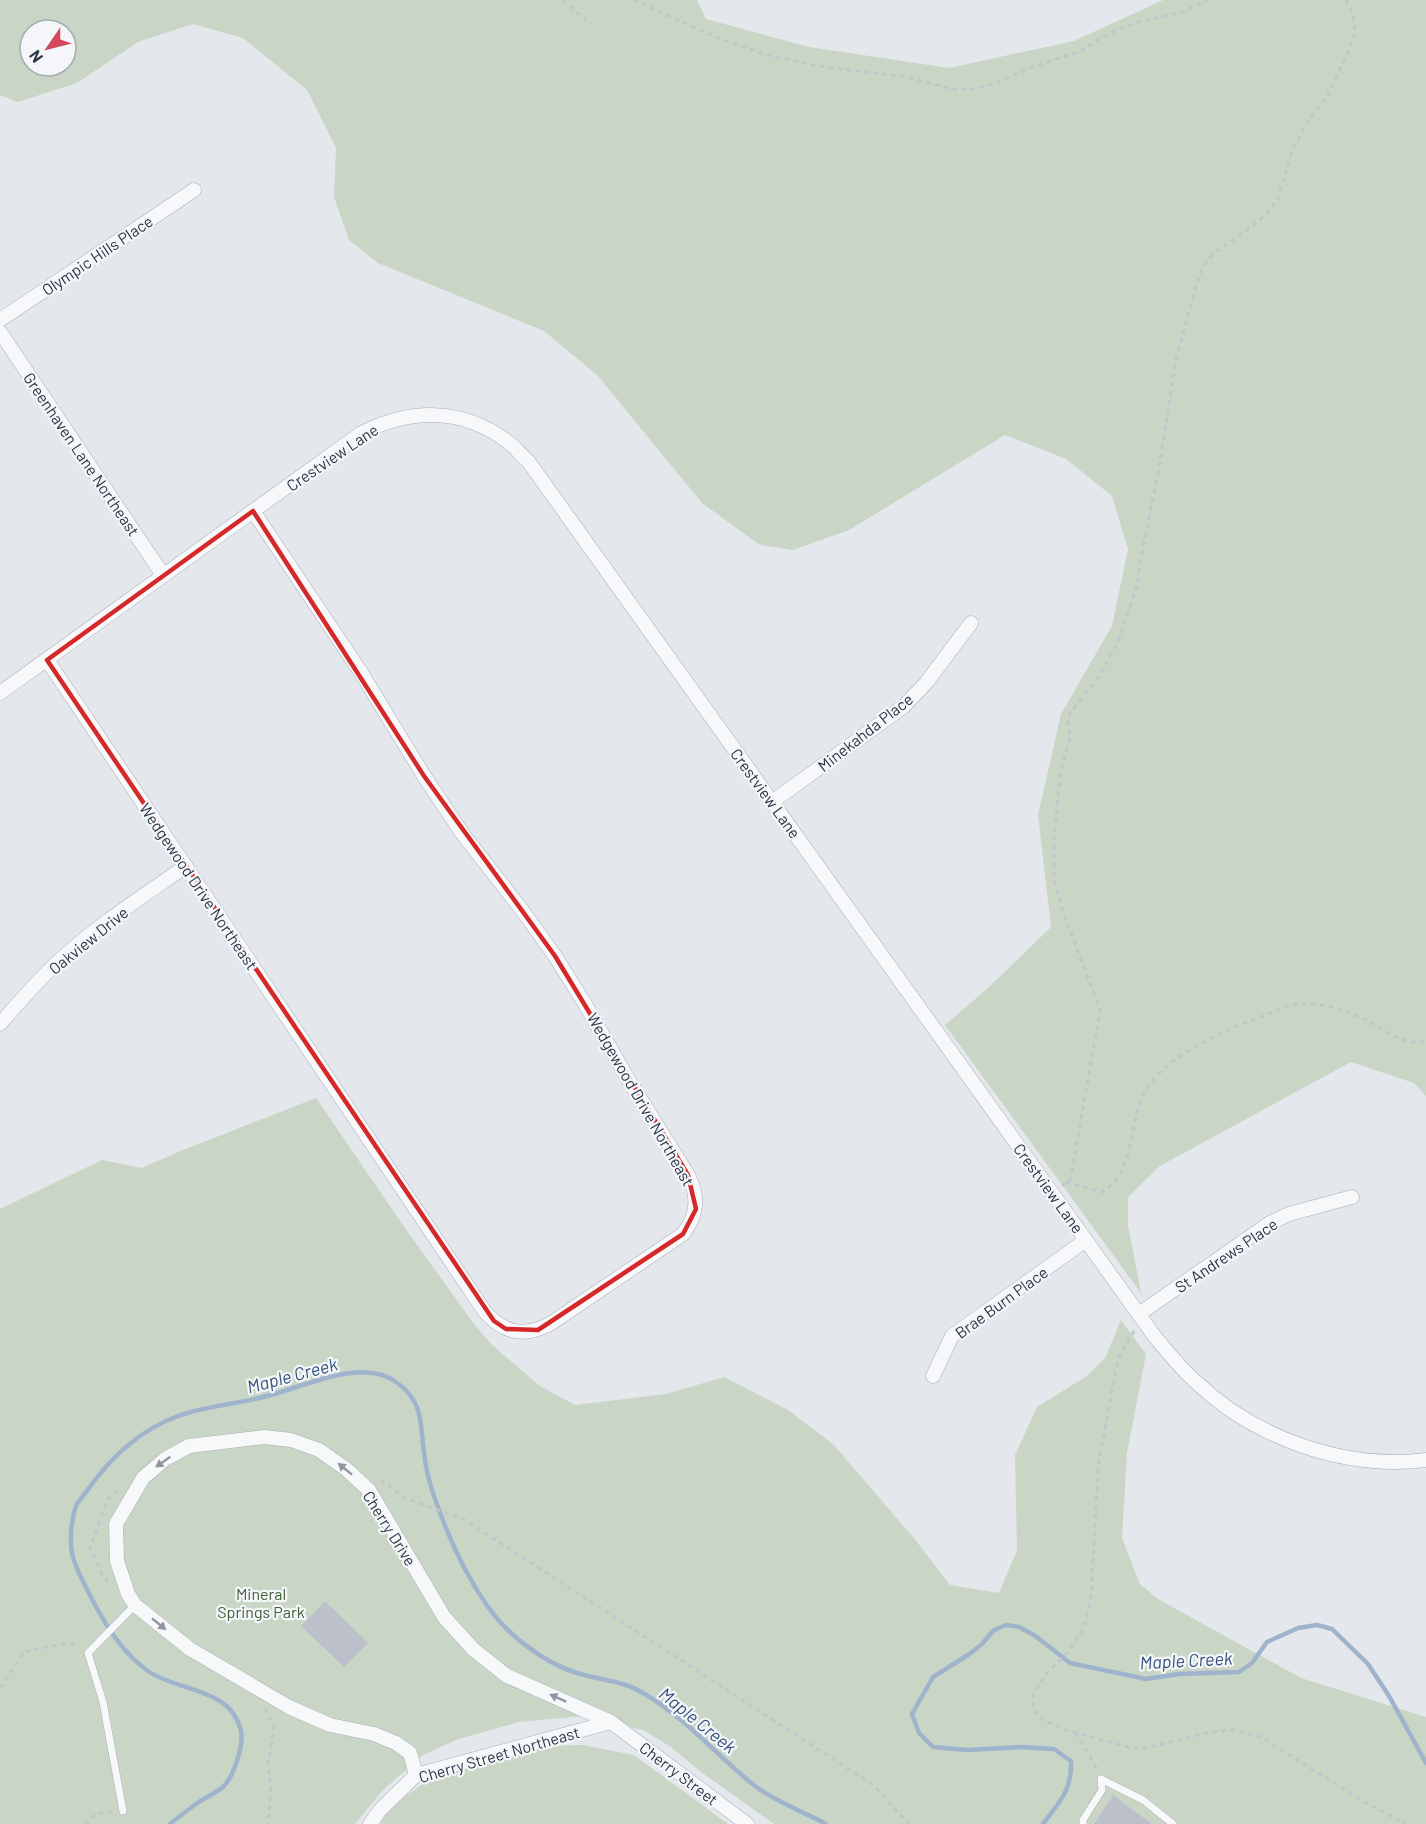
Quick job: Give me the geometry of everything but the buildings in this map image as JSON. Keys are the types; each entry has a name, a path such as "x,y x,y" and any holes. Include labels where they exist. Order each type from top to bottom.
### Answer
{"street":[{"name":"Olympic Hills Place","path":"0,320 194,190"},
{"name":"Greenhaven Lane Northeast","path":"0,332 164,575"},
{"name":"Crestview Lane","path":"0,693 360,434 401,417 434,415 466,420 487,428 509,443 528,461 1174,1361 1219,1402 1272,1434 1330,1454 1391,1462 1426,1460"},
{"name":"Wedgewood Drive Northeast","path":"47,660 494,1322 506,1329 524,1332 537,1330 550,1324 683,1234 696,1209 693,1184 555,956 436,795 360,671 254,511"},
{"name":"Minekahda Place","path":"772,802 903,707 926,683 971,623"},
{"name":"Oakview Drive","path":"0,1024 60,960 96,929 186,866"},
{"name":"St Andrews Place","path":"1139,1314 1270,1222 1289,1214 1352,1197"},
{"name":"Brae Burn Place","path":"933,1376 952,1336 1086,1240"},
{"name":"Cherry Drive","path":"416,1775 410,1753 396,1743 374,1734 330,1725 289,1707 190,1649 135,1605 128,1593 117,1562 116,1524 143,1478 165,1459 189,1446 264,1437 291,1440 319,1450 346,1469 369,1490 444,1617 473,1649 507,1676 611,1722"},
{"name":"Cherry Street Northeast","path":"370,1824 380,1810 416,1775 611,1722"},
{"name":"Cherry Street","path":"611,1722 747,1824"}],"lane":[{"path":"123,1810 103,1702 88,1653 135,1605"},
{"path":"1083,1824 1083,1820 1102,1790 1101,1779"},
{"path":"1101,1779 1143,1800 1173,1824"}],"path":[{"path":"563,0 586,20"},
{"path":"634,0 702,32 764,54 817,66 908,77 952,89 972,89 994,84 1029,68 1081,51 1121,28 1183,12 1207,0"},
{"path":"1054,1195 1071,1178 1100,1010 1061,906 1054,878 1054,842 1060,776 1070,737 1068,721 1070,713 1100,675 1114,648 1137,586 1176,359 1197,283 1204,265 1214,253 1267,214 1278,198 1293,149 1309,120 1328,95 1349,50 1355,32 1353,13 1346,0"},
{"path":"1066,1182 1102,1192 1111,1186 1121,1171 1128,1153 1146,1088 1187,1051 1252,1020 1294,1005 1314,1004 1365,1019 1408,1041 1419,1043 1426,1041"},
{"path":"1135,1330 1118,1359 1098,1467 1090,1599 1084,1628 1067,1653 1034,1692 1032,1704 1039,1718 1128,1748 1142,1749 1233,1730 1261,1737 1368,1804 1406,1824"},
{"path":"375,1475 403,1497 465,1520 873,1785 909,1824"},
{"path":"110,1585 103,1576 90,1548 108,1499 125,1483"},
{"path":"0,1688 24,1652 62,1644 93,1646"},
{"path":"261,1703 274,1726 268,1765 271,1792 268,1824"},
{"path":"1075,1732 1101,1779"},
{"path":"85,1824 96,1814 123,1810"}],"highlighted area":[{"path":"253,511 424,776 555,956 688,1175 696,1209 683,1234 538,1330 506,1329 494,1321 47,660"}],"green space":[{"path":"0,0 697,0 706,19 809,47 949,68 1074,41 1163,0 1426,0 1426,1096 1414,1083 1351,1062 1160,1166 1128,1197 1128,1225 1141,1293 945,1025 988,988 1051,927 1038,815 1061,714 1112,626 1128,549 1112,496 1066,459 1005,435 849,530 793,550 760,545 702,503 597,375 544,331 378,263 349,240 334,197 336,148 307,90 243,38 193,24 138,42 77,83 18,102 0,95"},
{"name":"Mineral Springs Park","path":"316,1098 474,1324 492,1345 540,1386 575,1405 666,1394 724,1377 788,1410 833,1444 913,1537 950,1585 999,1593 1017,1550 1015,1455 1037,1407 1087,1376 1105,1358 1121,1320 1146,1354 1127,1453 1122,1538 1140,1584 1158,1599 1301,1678 1426,1717 1426,1824 774,1824 701,1772 671,1747 643,1730 583,1716 519,1722 456,1740 423,1755 382,1791 355,1824 0,1824 0,1209 102,1160 142,1168"},
{"path":"582,1745 634,1755 728,1824 380,1824 389,1808 427,1781 499,1747"}],"waterway":[{"name":"Maple Creek","path":"170,1824 224,1786 237,1760 242,1737 241,1731 227,1706 216,1698 148,1671 131,1657 117,1640 94,1603 73,1557 71,1532 76,1506 117,1455 139,1436 164,1422 187,1413 263,1397 330,1377 366,1372 382,1375 396,1382 412,1397 419,1414 425,1460 434,1496 460,1560 488,1607 515,1637 538,1654 562,1667 583,1675 627,1685 643,1693 673,1714 763,1791 826,1824"},
{"name":"Maple Creek","path":"1043,1824 1060,1802 1067,1788 1071,1761 1054,1749 1021,1747 967,1750 933,1747 919,1733 912,1714 933,1677 981,1645 994,1630 1006,1625 1019,1627 1034,1635 1070,1663 1146,1679 1179,1674 1239,1672 1252,1663 1267,1642 1298,1628 1317,1625 1332,1629 1368,1664 1389,1696 1426,1763"}]}
